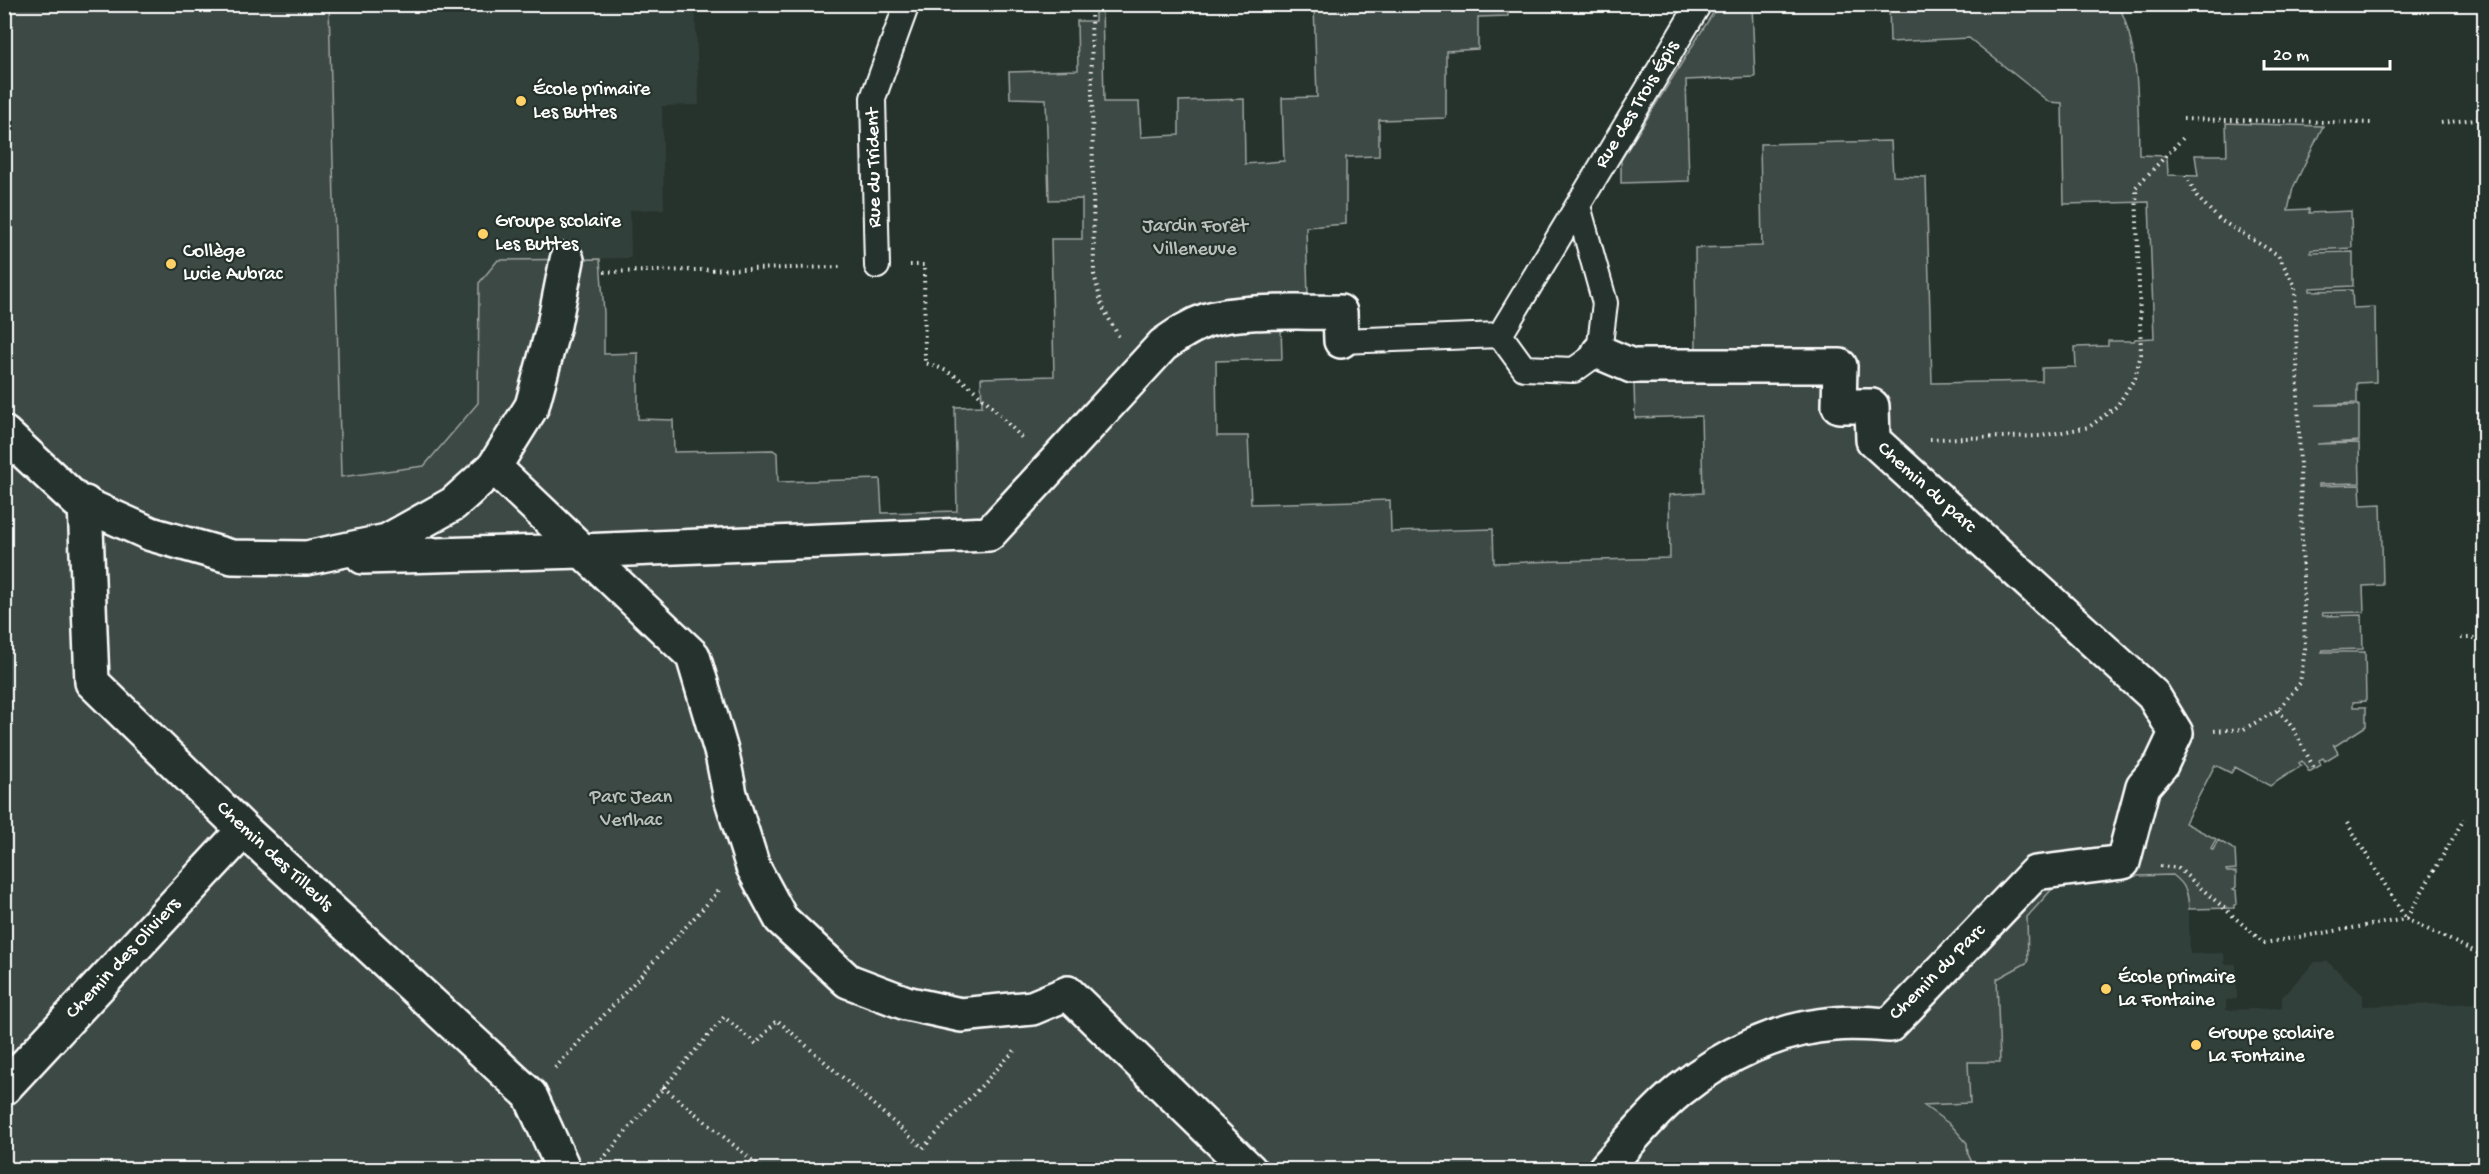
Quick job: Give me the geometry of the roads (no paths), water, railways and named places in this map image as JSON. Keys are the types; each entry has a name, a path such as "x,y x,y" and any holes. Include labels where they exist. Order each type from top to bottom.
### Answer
{"street":[{"path":"307,558 387,541 453,504 494,467 532,406 554,325 565,267"},
{"path":"4,433 81,502 151,534 232,556 307,558 582,551 989,534 1162,345 1182,331 1207,320 1235,315 1340,312 1341,341"},
{"name":"Chemin du parc","path":"1599,352 1632,366 1840,366 1839,406 1872,406 1873,440 2153,695 2176,733 2161,765 2143,786 2123,862"},
{"path":"494,467 693,656 722,753 730,794 753,867 781,919 848,981 906,1003 962,1015 1032,1008 1068,993 1250,1170"},
{"name":"Chemin des Tilleuls","path":"81,502 92,682 244,830 530,1095 564,1170"},
{"name":"Chemin des Oliviers","path":"4,1088 244,830"},
{"name":"Chemin du Parc","path":"1604,1170 1679,1090 1718,1064 1760,1043 1795,1030 1834,1024 1890,1024 2035,873 2123,862"}],"lane":[{"name":"Rue du Trident","path":"877,266 873,98 907,4"},
{"name":"Rue des Trois Épis","path":"1500,335 1699,4"},
{"path":"1341,341 1500,335 1524,368 1574,370 1599,352 1605,303 1578,206"}],"place":[{"name":"École primaire Les Buttes","path":"521,101"},
{"name":"Groupe scolaire Les Buttes","path":"483,234"},
{"name":"Collège Lucie Aubrac","path":"171,264"},
{"name":"École primaire La Fontaine","path":"2106,989"},
{"name":"Groupe scolaire La Fontaine","path":"2196,1045"}],"park label":[{"name":"Jardin Forêt Villeneuve","path":"1195,238"},
{"name":"Parc Jean Verlhac","path":"631,810"}]}
